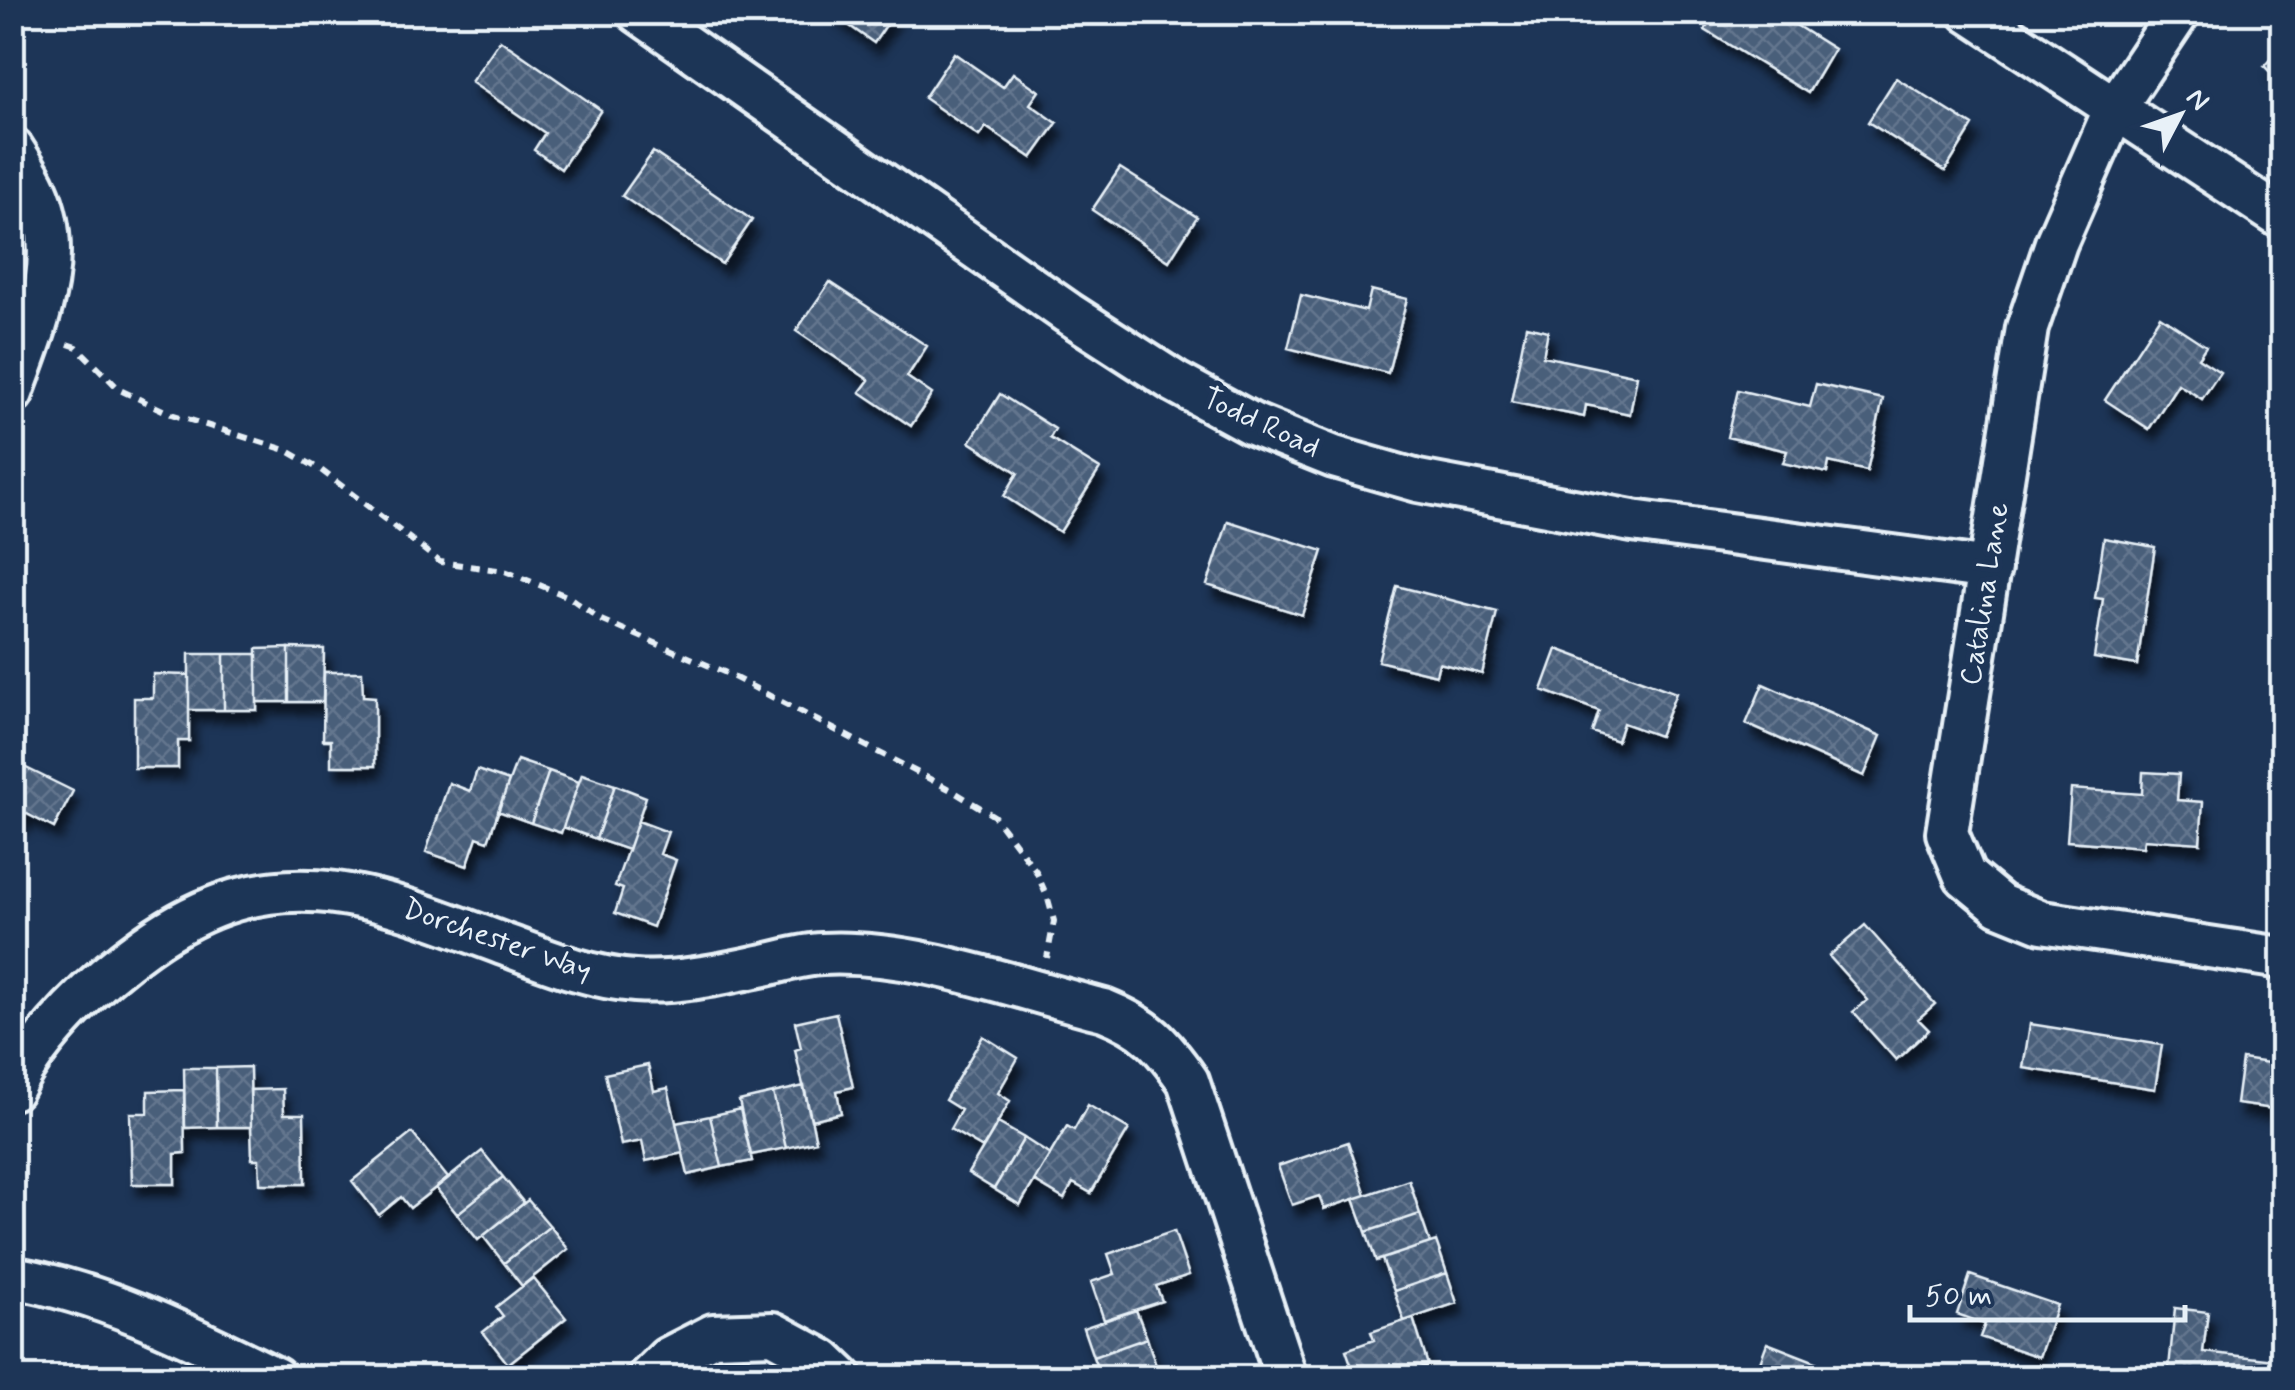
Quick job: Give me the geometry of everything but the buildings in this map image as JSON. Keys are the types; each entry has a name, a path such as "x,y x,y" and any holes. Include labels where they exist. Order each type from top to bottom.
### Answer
{"street":[{"name":"Todd Road","path":"638,12 1068,312 1175,382 1252,424 1334,457 1418,481 1632,520 1990,569"},
{"path":"1970,12 2282,218"},
{"name":"Catalina Lane","path":"2179,12 2115,108 2056,244 2027,328 1948,833 1965,876 2000,905 2042,922 2282,958"},
{"path":"12,148 37,190 50,235 50,274 35,331 12,393"},
{"name":"Dorchester Way","path":"12,1089 38,1049 129,957 169,928 204,910 282,889 339,891 405,907 566,967 636,981 681,980 819,954 898,958 1104,1010 1136,1022 1163,1045 1188,1081 1286,1378"},
{"path":"12,1278 82,1292 275,1378"},
{"path":"648,1378 668,1358 713,1335 773,1333 823,1360 842,1378"}],"path":[{"path":"35,331 77,348 120,390 170,414 286,450 321,470 440,562 505,570 569,597 614,627 724,672 934,780 994,816 1036,871 1054,921 1037,993"}]}
